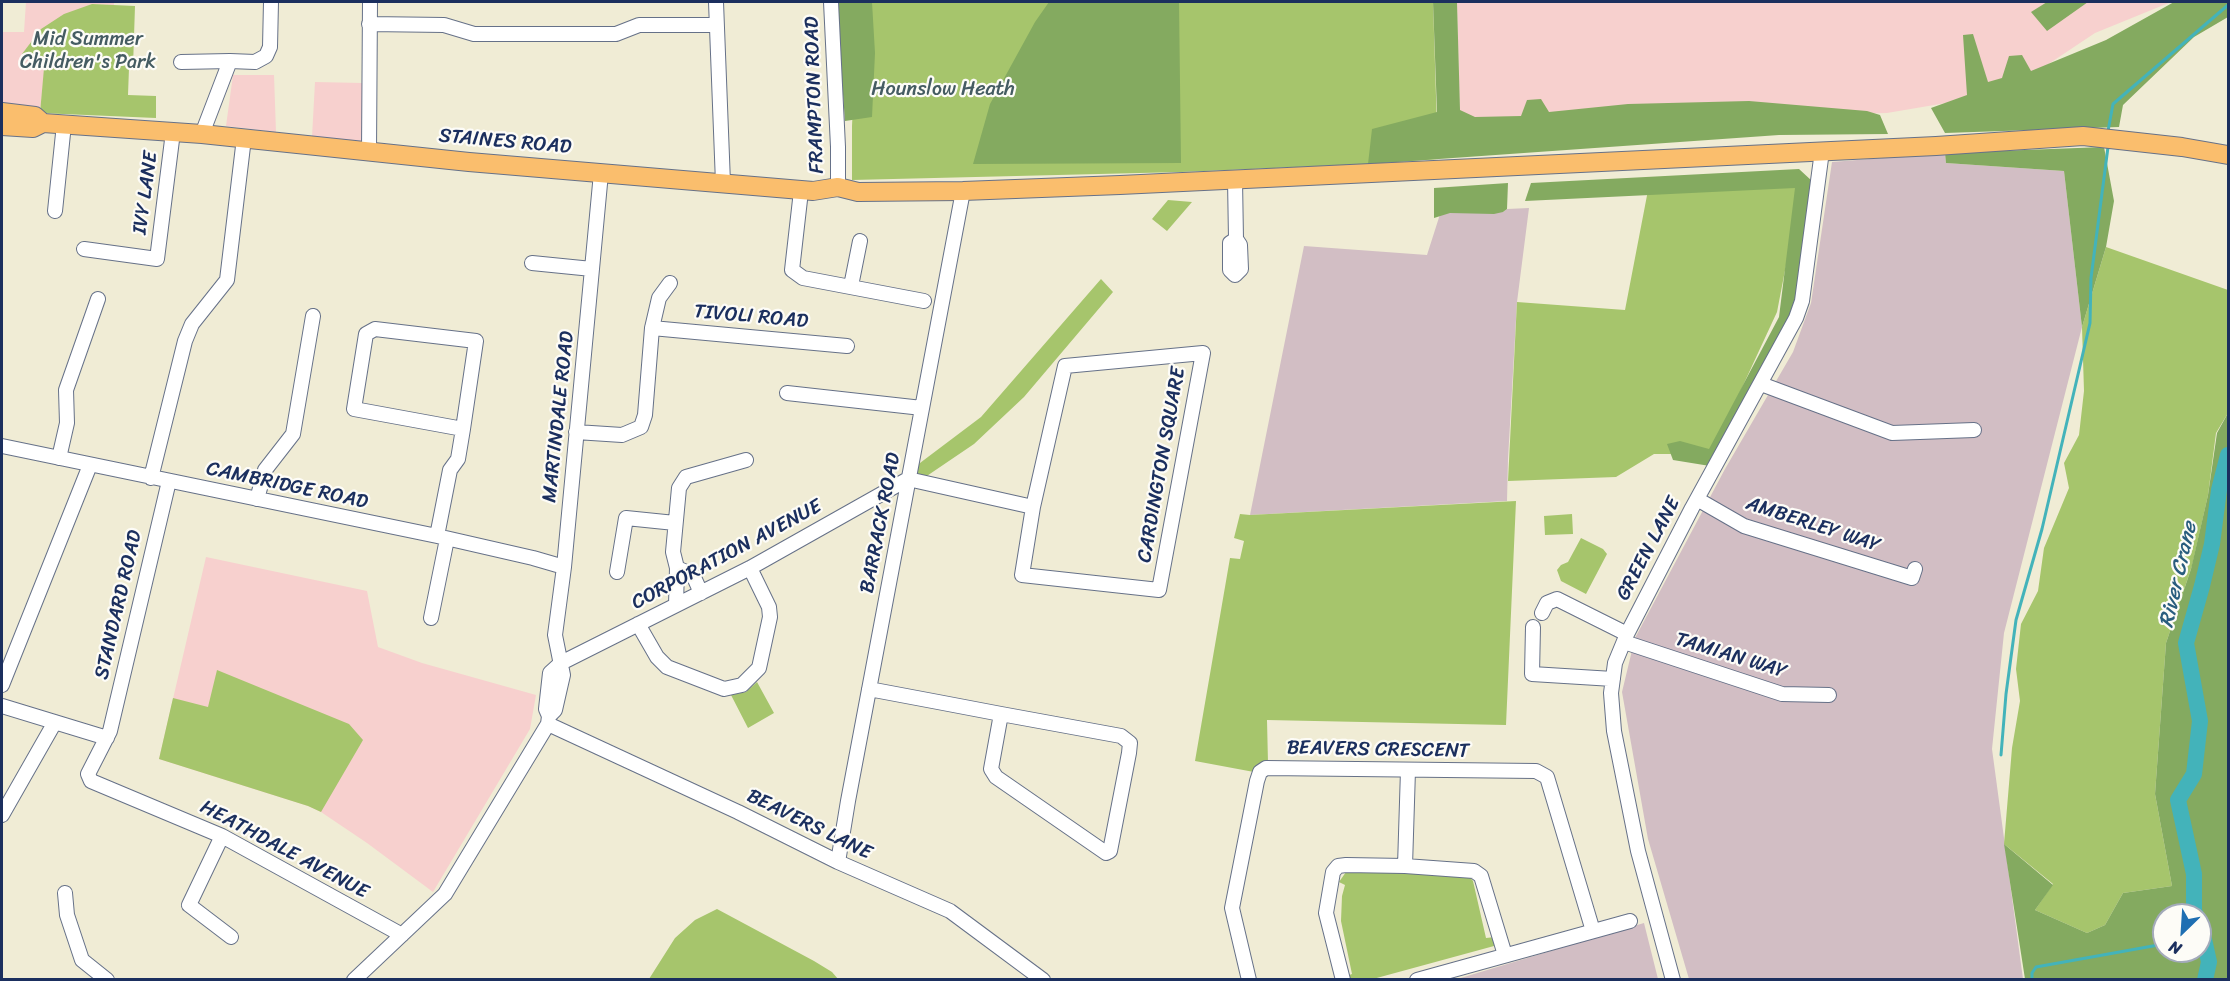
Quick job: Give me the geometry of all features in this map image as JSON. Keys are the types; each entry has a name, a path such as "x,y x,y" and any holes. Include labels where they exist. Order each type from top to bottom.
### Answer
{"main road":[{"name":"STAINES ROAD","path":"2,112 35,116 40,125"},
{"path":"2,119 40,125"},
{"name":"STAINES ROAD","path":"2,126 33,128 40,125 64,124 202,134 469,162 801,191 838,187 858,192 963,191 1235,180"},
{"path":"1235,180 2084,136 2182,147 2229,155"}],"street":[{"path":"181,62 255,62 266,56 270,47 271,2"},
{"path":"369,151 370,2"},
{"path":"716,2 723,183"},
{"name":"FRAMPTON ROAD","path":"831,2 838,187"},
{"path":"369,24 444,25 474,34 616,34 639,25 716,25"},
{"path":"202,134 230,61"},
{"path":"55,211 64,124"},
{"name":"IVY LANE","path":"84,249 157,259 173,132"},
{"path":"151,478 185,341 192,324 227,280 244,138"},
{"name":"GREEN LANE","path":"1673,980 1638,851 1614,731 1611,693 1615,663 1625,638 1796,318 1802,301 1822,151"},
{"name":"MARTINDALE ROAD","path":"561,663 555,635 564,567 601,173"},
{"path":"1235,180 1236,239"},
{"path":"801,191 792,270 803,278 924,301"},
{"name":"BARRACK ROAD","path":"838,862 963,191"},
{"path":"851,286 860,241"},
{"path":"532,263 592,269"},
{"path":"576,432 622,435 640,427 645,415 652,328 659,298 670,283"},
{"path":"59,458 67,423 66,390 98,299"},
{"path":"257,499 265,470 293,435 313,316"},
{"name":"TIVOLI ROAD","path":"652,328 847,346"},
{"path":"431,618 450,470 458,459 463,429 476,341 375,329 366,334 354,409 463,429"},
{"name":"CARDINGTON SQUARE","path":"1203,353 1160,590 1022,575 1033,507 1065,366 1203,353"},
{"path":"1761,384 1892,433 1974,430"},
{"path":"787,393 922,408"},
{"name":"CAMBRIDGE ROAD","path":"3,451 59,458 442,538 564,567"},
{"path":"676,605 677,568 673,552 679,488 686,477 746,460"},
{"path":"2,685 90,465"},
{"path":"909,479 1033,507"},
{"name":"CORPORATION AVENUE","path":"561,663 750,568 909,479"},
{"name":"STANDARD ROAD","path":"107,738 169,481"},
{"name":"AMBERLEY WAY","path":"1698,499 1744,525 1912,578 1915,569"},
{"path":"617,572 626,518 675,523"},
{"path":"677,568 693,575 701,593"},
{"path":"638,624 657,657 667,667 724,689 742,685 759,668 770,617 769,607 750,568"},
{"name":"TAMIAN WAY","path":"1542,613 1547,603 1557,599 1625,638 1782,694 1829,695"},
{"path":"1533,627 1532,674 1613,679"},
{"path":"354,980 445,894 549,720 546,709 550,673 561,663"},
{"path":"869,689 1121,736 1130,742 1110,851 1106,853 996,777 992,769 1002,714"},
{"path":"2,706 107,738"},
{"name":"BEAVERS LANE","path":"549,720 838,862 950,911 1043,980"},
{"path":"2,815 55,722"},
{"name":"HEATHDALE AVENUE","path":"107,738 88,774 91,781 222,836 402,935"},
{"name":"BEAVERS CRESCENT","path":"1249,980 1232,908 1260,772 1266,768 1536,771 1547,777 1593,931"},
{"path":"1405,866 1408,770"},
{"path":"222,836 189,905 231,938"},
{"path":"1343,980 1326,920 1326,905 1333,872 1338,867 1346,865 1474,871 1481,876 1505,954"},
{"path":"65,893 67,915 82,960 107,980"},
{"path":"1418,980 1630,921"}],"shaded area":[{"path":"26,2 114,2 114,5 92,4 23,54 46,56 40,113 2,107 2,32 24,32"},
{"path":"1457,2 2171,2 2095,33 2005,93 1887,113 1460,124"},
{"path":"233,75 274,75 276,132 226,126"},
{"path":"315,82 363,83 362,142 312,137"},
{"path":"1945,153 1946,163 2064,171 2082,327 2004,633 1992,749 2023,979 1689,979 1648,839 1622,692 1635,638 1725,469 1793,352 1811,303 1832,162"},
{"path":"1442,208 1503,212 1507,209 1529,208 1517,302 1507,501 1250,515 1304,246 1427,255"},
{"path":"206,557 367,591 378,647 422,663 536,695 530,729 433,892 321,812 159,759"},
{"path":"1644,923 1658,979 1454,980"}],"green space":[{"path":"836,2 872,2 875,53 872,117 845,121"},
{"name":"Hounslow Heath","path":"858,2 1433,2 1438,159 1181,172 852,180 852,126"},
{"path":"1049,2 1179,2 1181,163 973,164 990,104 1035,22"},
{"path":"1433,2 1457,2 1460,110 1475,117 1521,116 1527,100 1541,99 1549,112 1628,104 1749,101 1867,111 1880,115 1888,134 1779,135 1368,164 1372,129 1437,112"},
{"path":"2047,2 2088,2 2047,31 2031,12"},
{"path":"2174,2 2228,2 2228,17 2194,37 2123,105 2119,127 1945,133 1931,108 1967,95 1963,35 1973,34 1988,82 2002,78 2009,56 2022,55 2031,71 2106,40"},
{"name":"Mid Summer Children's Park","path":"92,4 135,6 133,67 129,68 128,95 156,96 156,118 40,113 45,57 22,54 41,29 64,14"},
{"path":"2104,147 2114,201 2106,247 2082,327 2064,171 1946,163 1945,153"},
{"path":"1799,169 1812,181 1795,298 1788,325 1710,466 1673,460 1667,444 1680,441 1709,449 1779,317 1795,188 1525,201 1531,183"},
{"path":"1802,182 1777,312 1708,461 1681,454 1654,454 1616,477 1508,481 1517,302 1625,310 1649,185"},
{"path":"1508,183 1507,209 1503,212 1494,214 1450,213 1434,218 1434,188"},
{"path":"1168,200 1192,202 1167,231 1152,219"},
{"path":"2106,247 2228,290 2228,413 2216,433 2208,495 2192,566 2166,643 2155,794 2172,886 2123,893 2105,925 2087,933 2035,910 2053,884 2004,844 2012,748 2020,701 2016,669 2021,624 2038,591 2044,548 2069,488 2064,463 2079,435 2084,391 2082,327"},
{"path":"1101,279 1113,292 1024,397 974,444 915,484 916,466 981,417"},
{"path":"2228,413 2228,979 2025,979 2004,844 2053,885 2035,910 2087,933 2105,925 2123,893 2172,886 2155,794 2166,643 2191,569 2208,495 2217,433"},
{"path":"1516,501 1506,725 1267,720 1268,763 1254,772 1195,761 1230,558 1240,559 1244,541 1234,538 1240,514"},
{"path":"1572,514 1573,534 1545,535 1544,516"},
{"path":"1581,538 1603,549 1607,554 1586,594 1561,581 1557,570 1568,562"},
{"path":"217,670 349,724 363,740 321,812 159,759 173,698 208,707"},
{"path":"757,682 774,713 748,728 731,695 746,692"},
{"path":"1346,872 1468,875 1473,881 1486,938 1495,937 1494,946 1373,979 1345,979 1344,977 1352,974 1341,921 1345,885 1339,882"},
{"path":"717,909 814,961 832,972 838,979 649,979 675,938 695,920"}],"waterway":[{"path":"2108,131 2113,104 2228,5"},
{"path":"2001,755 2016,620 2042,529 2090,323 2091,278 2108,147"},
{"name":"River Crane","path":"2194,903 2194,874 2178,800 2194,774 2200,721 2186,643 2212,544 2219,490 2228,455"},
{"path":"2032,980 2032,973 2036,967 2152,946"},
{"name":"River Crane","path":"2205,980 2209,963"}]}
